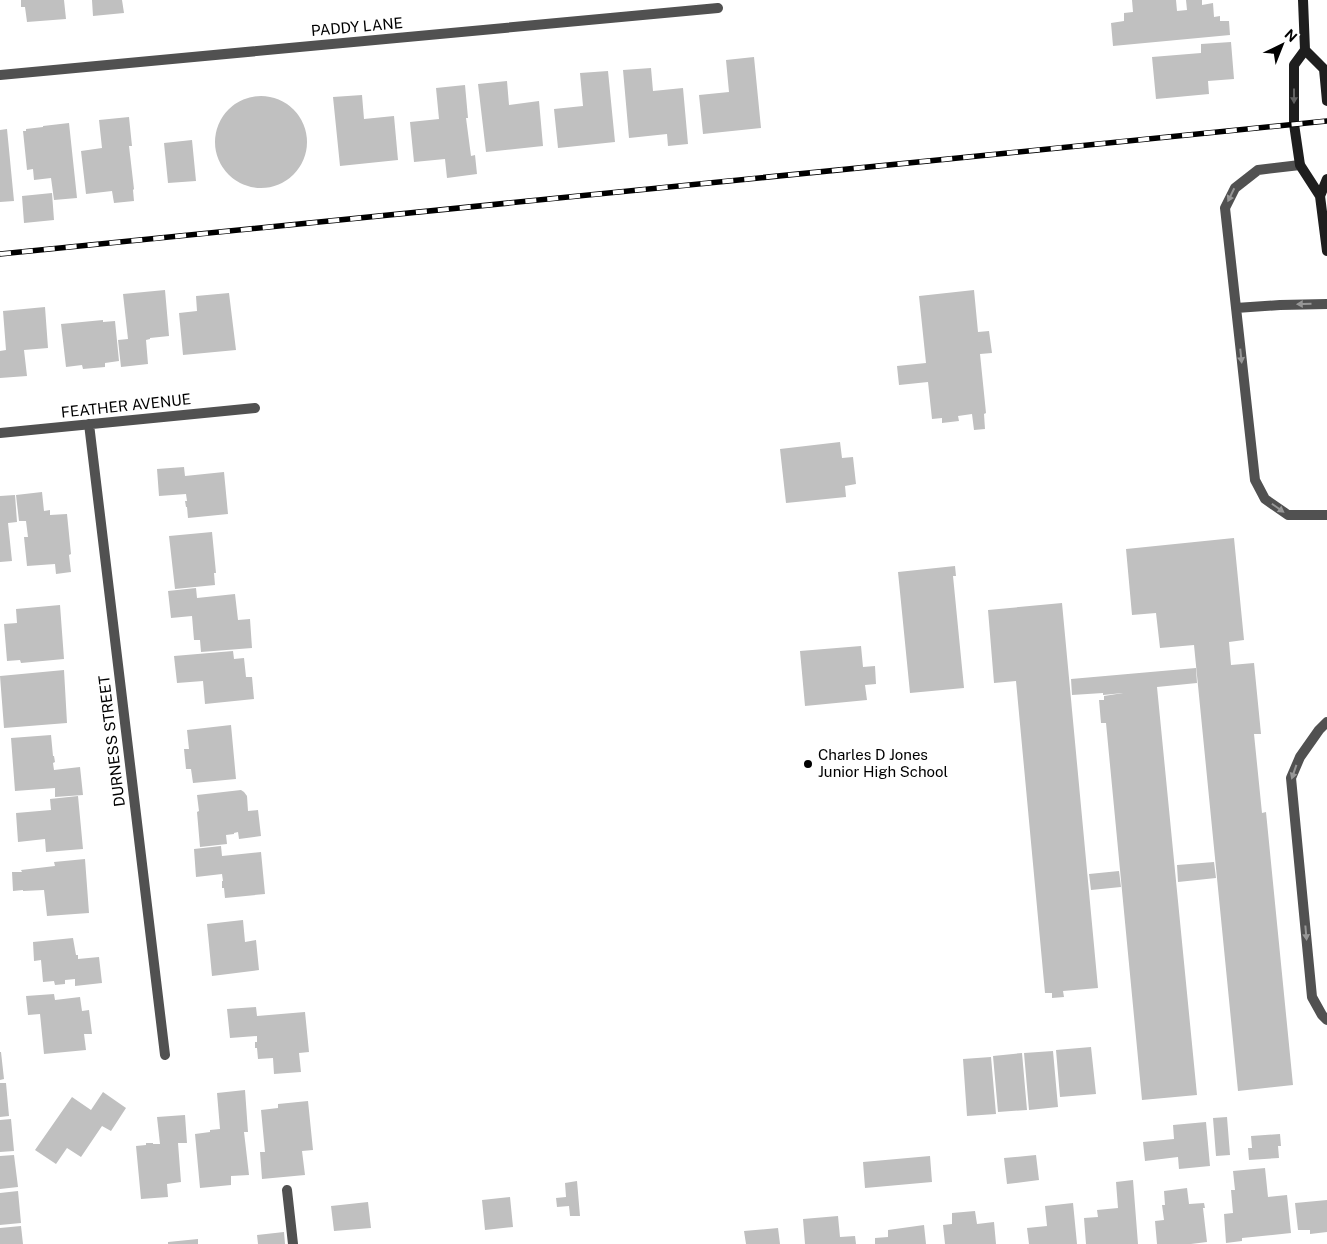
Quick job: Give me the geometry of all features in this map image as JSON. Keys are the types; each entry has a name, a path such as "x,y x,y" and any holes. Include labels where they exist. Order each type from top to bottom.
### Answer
{"main road":[{"path":"1304,0 1305,50 1294,65 1294,124 1300,164 1320,196 1327,251"},
{"path":"1305,50 1324,69 1327,101"},
{"path":"1320,196 1327,180"}],"street":[{"name":"PADDY LANE","path":"0,75 718,8"},
{"path":"1300,164 1258,170 1235,188 1225,208 1255,480 1265,499 1288,515 1327,515"},
{"path":"1236,308 1327,304"},
{"name":"FEATHER AVENUE","path":"0,433 255,408"},
{"name":"DURNESS STREET","path":"88,424 165,1054"},
{"path":"1327,722 1300,757 1291,778 1312,997 1322,1016 1327,1020"},
{"path":"287,1190 293,1244"}],"building":[{"path":"21,0 64,0 66,19 27,22 25,7 21,7"},
{"path":"92,0 122,0 124,13 93,16"},
{"path":"1132,0 1176,0 1177,11 1187,10 1186,0 1202,0 1202,5 1213,3 1214,17 1220,16 1220,21 1229,21 1230,35 1113,46 1111,23 1124,21 1124,13 1133,12"},
{"path":"1231,42 1234,79 1208,81 1209,94 1156,99 1152,57 1201,53 1201,44"},
{"path":"754,57 761,128 703,134 699,95 729,92 726,60"},
{"path":"651,68 653,91 683,88 688,144 668,146 667,134 629,138 623,70"},
{"path":"608,71 615,142 558,148 554,109 583,106 580,73"},
{"path":"507,81 509,105 539,101 543,146 486,152 478,84"},
{"path":"465,85 468,118 466,118 471,156 475,155 477,174 447,178 445,159 414,162 410,122 439,119 436,88"},
{"path":"362,95 364,119 394,116 398,160 340,166 333,97"},
{"path":"261,96 278,100 293,110 303,125 307,142 303,159 293,174 278,184 261,188 244,184 229,174 219,159 215,142 219,125 229,110 244,100"},
{"path":"129,117 132,146 129,146 134,201 114,203 112,191 86,194 81,151 102,148 99,120"},
{"path":"69,123 77,198 54,200 51,178 34,180 33,169 27,170 23,131"},
{"path":"7,129 14,201 0,202 0,130"},
{"path":"192,140 196,181 168,183 164,143"},
{"path":"52,193 54,220 24,223 22,196"},
{"path":"165,290 169,336 146,340 148,364 121,367 118,340 128,339 123,294"},
{"path":"974,290 978,332 989,331 992,353 980,354 986,413 984,414 985,429 974,430 972,414 958,416 959,421 942,423 942,418 932,419 928,382 899,385 897,366 926,363 919,296"},
{"path":"229,293 236,350 183,355 179,313 197,311 196,296"},
{"path":"45,307 48,348 24,350 27,376 0,378 0,351 6,350 3,311"},
{"path":"103,320 103,322 115,321 119,361 105,363 105,367 83,369 82,365 66,367 61,324"},
{"path":"840,442 842,458 853,457 856,484 845,486 846,497 786,503 780,449"},
{"path":"184,467 185,476 224,472 228,514 188,518 185,501 187,501 186,494 159,496 157,469"},
{"path":"42,492 44,511 50,510 50,515 67,514 71,572 56,574 55,564 27,566 24,537 28,537 26,521 19,521 16,495"},
{"path":"15,495 17,522 8,523 12,561 0,562 0,496"},
{"path":"212,532 216,573 214,573 215,585 175,589 169,536"},
{"path":"1234,538 1244,640 1229,642 1231,665 1254,663 1261,734 1254,734 1262,813 1266,812 1293,1085 1238,1091 1194,645 1160,648 1156,613 1132,615 1126,549"},
{"path":"955,566 956,576 953,576 964,688 910,693 898,572"},
{"path":"196,588 197,598 235,594 238,620 250,619 252,648 201,652 200,640 194,640 192,616 171,618 168,591"},
{"path":"1062,603 1098,988 1063,991 1064,997 1052,998 1052,993 1045,993 1016,681 994,683 988,610"},
{"path":"60,605 64,659 21,663 20,660 7,661 4,624 17,623 16,609"},
{"path":"861,646 863,667 875,666 876,684 865,685 867,700 805,706 800,651"},
{"path":"233,651 234,659 244,658 246,677 252,677 254,699 205,704 203,681 177,683 174,656"},
{"path":"1196,668 1197,683 1157,687 1197,1095 1142,1100 1106,723 1101,723 1099,700 1104,700 1104,696 1123,693 1072,695 1071,679"},
{"path":"64,670 67,723 4,728 0,676"},
{"path":"231,725 236,779 193,783 191,769 186,769 184,749 189,749 187,730"},
{"path":"51,735 55,762 53,763 54,770 80,767 83,795 55,797 55,788 15,791 11,738"},
{"path":"241,790 247,796 248,811 258,810 261,836 239,839 238,832 226,835 227,844 200,847 197,795"},
{"path":"78,796 83,849 46,852 45,839 18,842 16,813 51,810 50,799"},
{"path":"221,846 222,856 261,852 265,894 225,898 224,888 222,888 222,874 196,877 194,849"},
{"path":"85,859 89,913 47,916 44,890 13,891 12,872 55,866 54,862"},
{"path":"1214,862 1216,878 1178,882 1177,865"},
{"path":"1119,871 1121,887 1091,890 1089,874"},
{"path":"243,920 245,942 256,940 259,970 212,976 207,924"},
{"path":"73,938 78,959 99,957 102,983 75,986 75,979 65,980 65,984 55,985 54,981 43,982 41,960 34,961 33,942"},
{"path":"54,994 55,1000 80,997 82,1011 89,1010 92,1034 84,1034 86,1050 44,1054 40,1014 28,1015 26,996"},
{"path":"256,1007 257,1016 305,1012 309,1052 299,1053 301,1072 274,1074 273,1058 258,1059 257,1048 255,1048 257,1036 230,1038 227,1009"},
{"path":"1091,1047 1096,1094 1060,1097 1056,1050"},
{"path":"1053,1051 1058,1107 1029,1110 1024,1053"},
{"path":"0,1052 4,1079 0,1080"},
{"path":"1022,1053 1027,1110 998,1112 993,1056"},
{"path":"991,1057 996,1114 967,1116 963,1059"},
{"path":"0,1083 6,1083 9,1116 0,1117"},
{"path":"245,1090 248,1132 244,1132 249,1175 231,1176 231,1185 200,1188 195,1134 220,1129 217,1093"},
{"path":"103,1092 126,1108 111,1131 102,1126 81,1157 67,1148 56,1164 35,1150 72,1097 91,1110"},
{"path":"308,1101 313,1150 302,1151 305,1175 262,1179 260,1152 265,1152 261,1110 278,1108 278,1104"},
{"path":"185,1115 187,1143 178,1143 181,1182 167,1184 168,1197 141,1199 136,1146 146,1145 146,1143 160,1144 157,1117"},
{"path":"1227,1117 1230,1155 1216,1156 1213,1118"},
{"path":"11,1119 14,1151 0,1152 0,1120"},
{"path":"1206,1122 1210,1166 1179,1169 1178,1157 1145,1161 1143,1142 1174,1139 1173,1125"},
{"path":"1280,1134 1279,1158 1249,1160 1248,1148 1252,1148 1251,1136"},
{"path":"14,1155 18,1187 0,1189 0,1156"},
{"path":"1036,1155 1039,1180 1007,1184 1004,1158"},
{"path":"930,1156 932,1182 865,1188 863,1162"},
{"path":"1265,1168 1268,1197 1287,1195 1291,1233 1242,1238 1242,1241 1226,1243 1224,1214 1233,1213 1231,1190 1235,1190 1233,1171"},
{"path":"1133,1180 1138,1244 1086,1244 1084,1218 1098,1217 1097,1210 1118,1208 1116,1182"},
{"path":"577,1181 580,1216 570,1216 569,1206 557,1207 556,1198 566,1197 565,1183"},
{"path":"1187,1188 1189,1204 1204,1203 1207,1242 1157,1244 1155,1221 1164,1220 1162,1205 1165,1205 1164,1191"},
{"path":"18,1191 21,1223 0,1225 0,1193"},
{"path":"510,1197 513,1227 485,1230 482,1200"},
{"path":"1327,1200 1327,1232 1310,1234 1310,1230 1298,1230 1295,1203"},
{"path":"368,1202 371,1228 334,1231 331,1206"},
{"path":"1073,1203 1077,1244 1029,1244 1027,1228 1047,1226 1045,1206"},
{"path":"975,1211 977,1224 994,1222 996,1244 945,1244 943,1225 952,1224 952,1213"},
{"path":"838,1216 840,1237 855,1236 856,1244 805,1244 803,1219"},
{"path":"924,1225 926,1244 875,1244 875,1238 888,1237 888,1230"},
{"path":"21,1226 23,1244 0,1244 0,1228"},
{"path":"778,1228 780,1244 746,1244 744,1231"},
{"path":"284,1232 285,1244 258,1244 257,1235"},
{"path":"198,1239 198,1244 168,1244 168,1242"}],"railway":[{"path":"0,254 1327,121"}],"place":[{"name":"Charles D Jones Junior High School","path":"808,764"}]}
